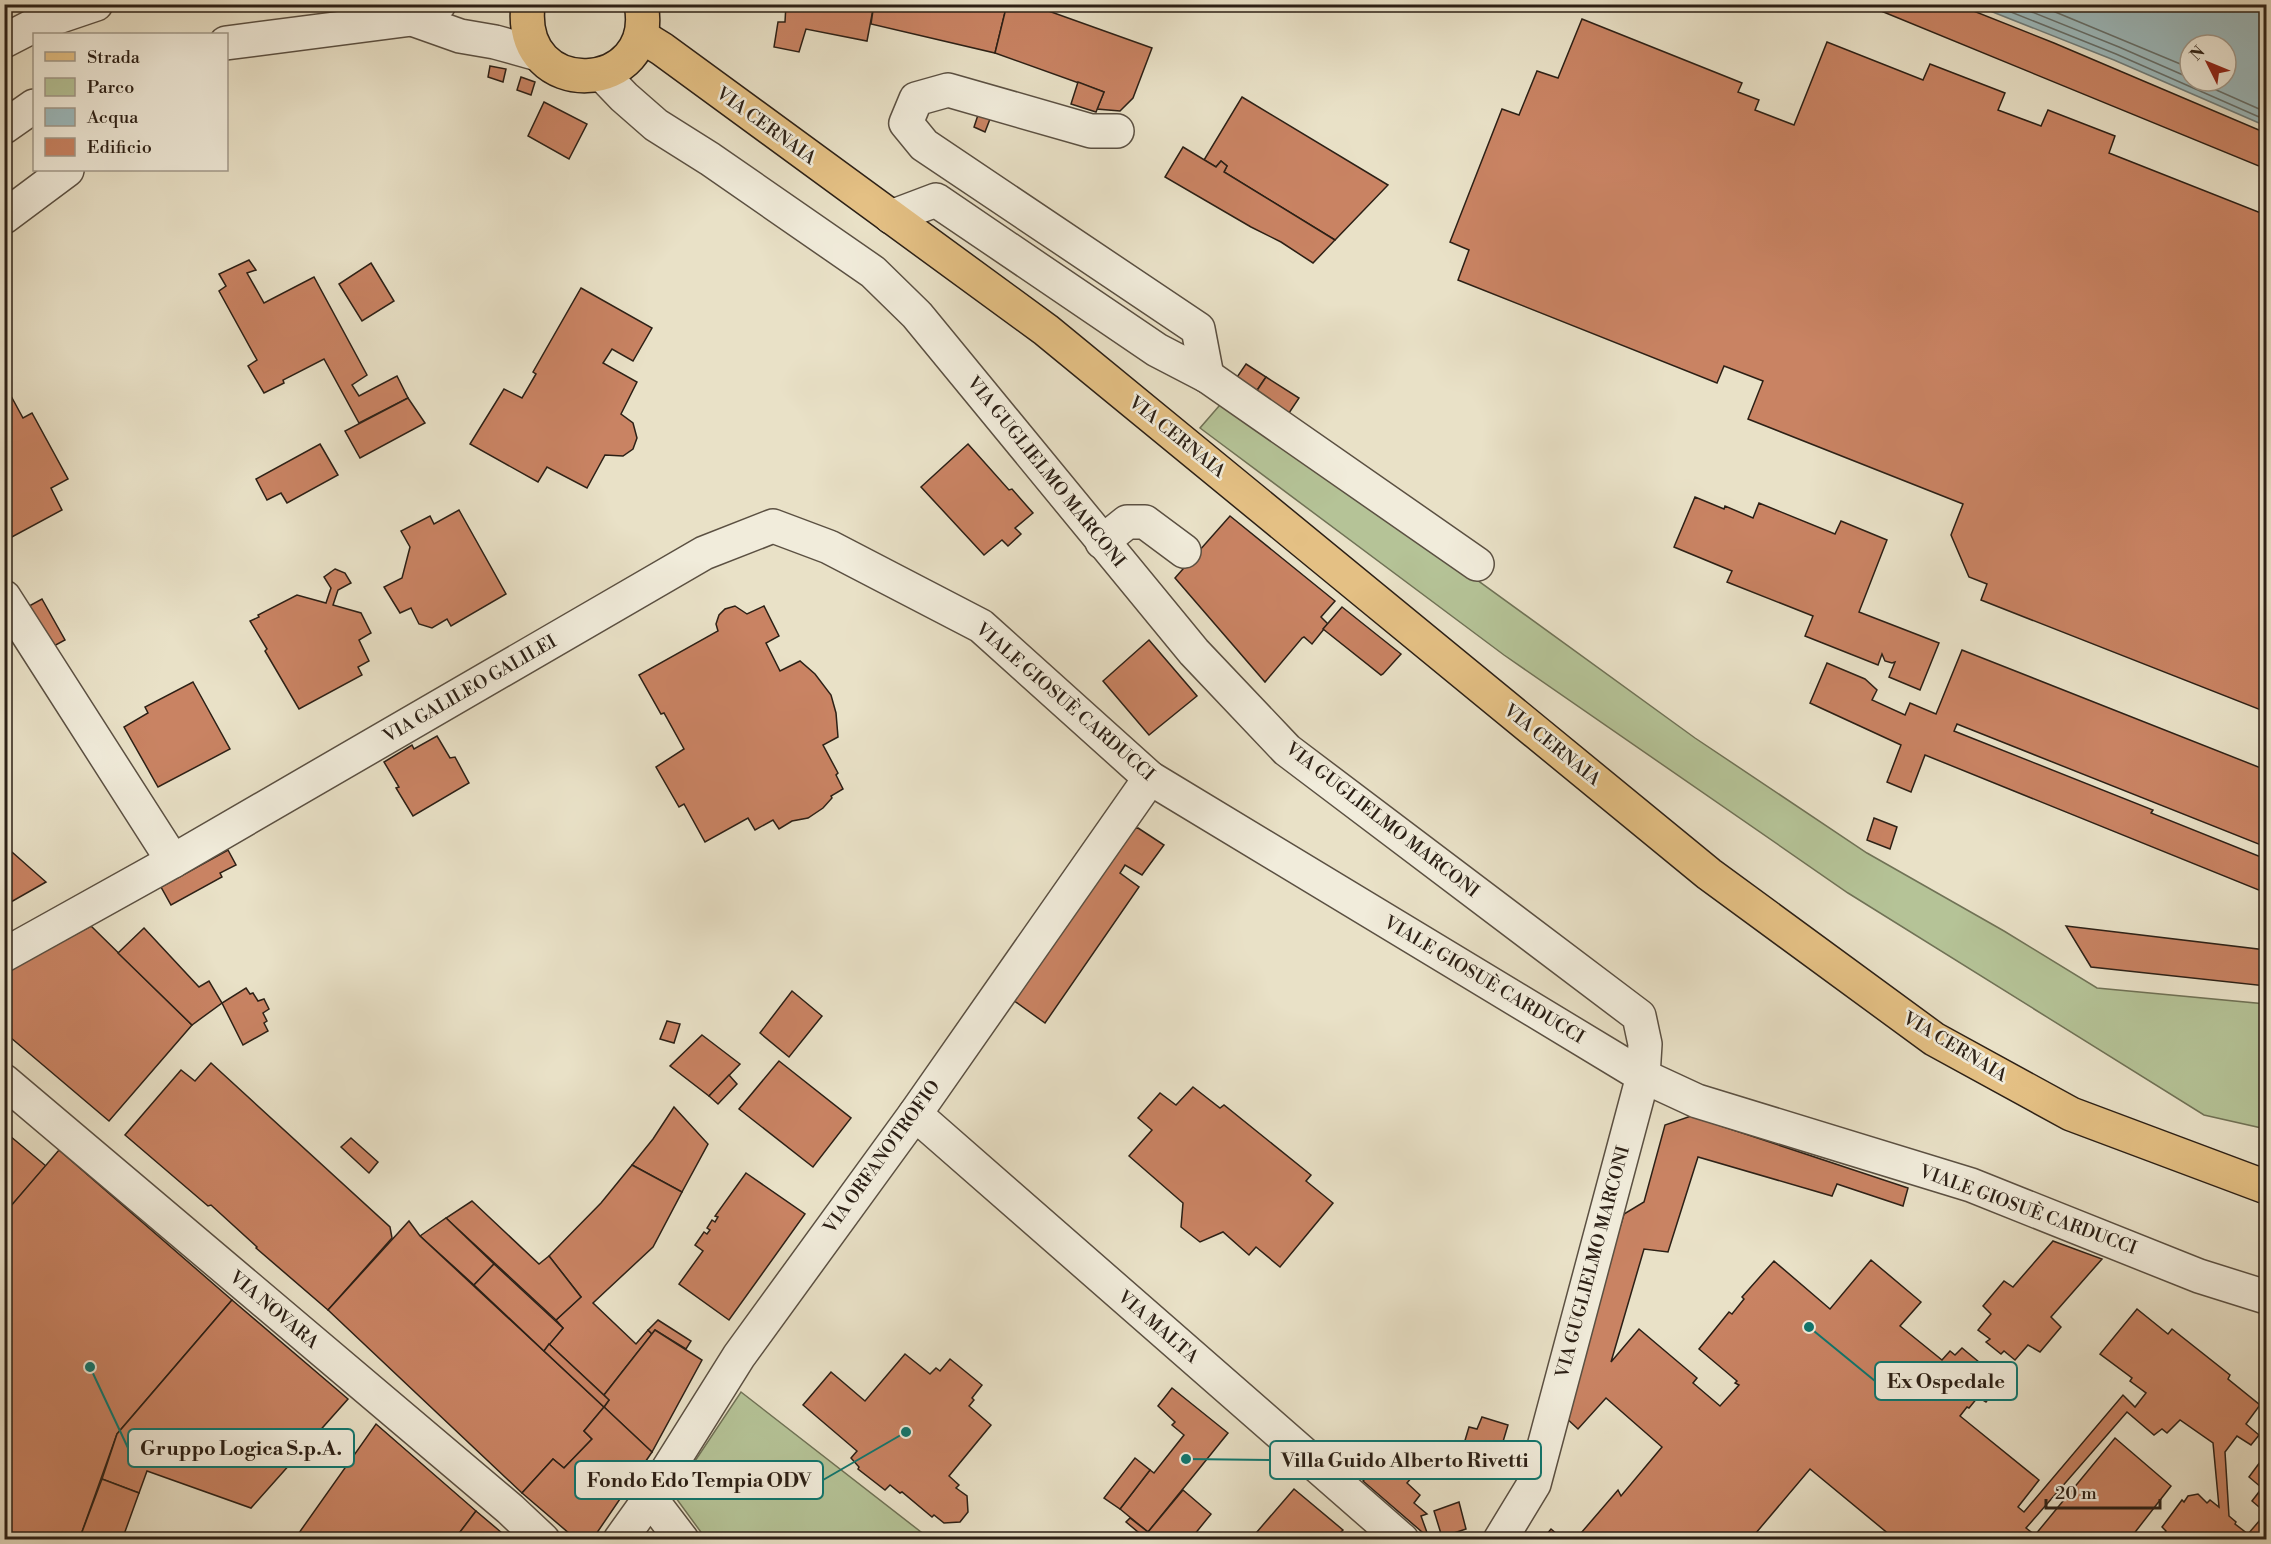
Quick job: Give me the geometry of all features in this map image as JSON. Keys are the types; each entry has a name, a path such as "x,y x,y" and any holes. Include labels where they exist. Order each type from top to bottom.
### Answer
{"main road":[{"path":"528,4 526,20 529,38 538,54 551,66 567,75 585,77 602,74 619,66 632,53 641,20"},
{"name":"VIA CERNAIA","path":"641,20 662,49 1046,330 1709,874 1935,1039 2071,1114 2266,1187"}],"street":[{"path":"4,41 37,24 96,4"},
{"path":"228,44 426,12 460,36 495,42 538,54"},
{"name":"VIA GUGLIELMO MARCONI","path":"602,74 656,125 710,159 873,272 917,315 1194,652 1287,750 1639,1016 1645,1044 1643,1076 1534,1484 1500,1539"},
{"path":"1117,131 1091,131 948,90 916,99 906,123 924,145 1198,329 1207,376"},
{"path":"4,127 33,107"},
{"path":"4,217 66,171"},
{"path":"891,217 936,200 1156,350 1207,376 1477,564"},
{"path":"1102,542 1127,522 1145,522 1184,551"},
{"name":"VIALE GIOSUÈ CARDUCCI","path":"773,526 829,547 981,626 1150,778 1643,1076 1697,1101 1971,1185 2199,1276 2266,1297"},
{"name":"VIA GALILEO GALILEI","path":"4,955 173,861 704,553 773,526"},
{"path":"4,597 173,861"},
{"name":"VIA ORFANOTROFIO","path":"620,1539 650,1498 739,1356 915,1114 1150,778"},
{"name":"VIA NOVARA","path":"4,1081 543,1539"},
{"name":"VIA MALTA","path":"915,1114 1402,1539"},
{"path":"650,1498 682,1539"}],"green space":[{"path":"1226,398 1695,738 1867,853 2004,931 2097,988 2266,1004 2266,1129 2204,1115 1848,893 1504,655 1200,428"},
{"path":"741,1392 930,1539 706,1539 673,1494"}],"water":[{"path":"1975,5 2266,5 2266,126 2190,93 2238,93 2238,33 2178,33 2178,88"}],"building":[{"path":"786,4 874,4 867,41 806,29 799,52 774,47 778,22 785,22"},
{"path":"874,4 1007,4 995,53 871,24"},
{"path":"1007,4 1029,4 1152,48 1133,98 1120,111 1097,109 1104,92 995,53"},
{"path":"1864,4 1956,4 2054,43 2266,133 2266,169"},
{"path":"1582,19 1742,83 1738,92 1759,100 1755,110 1794,125 1827,42 1923,80 1930,64 2005,93 1998,110 2041,126 2048,110 2115,136 2109,153 2266,215 2266,712 1981,600 1987,584 1969,577 1951,535 1963,504 1748,419 1763,381 1724,366 1717,383 1458,280 1469,250 1450,242 1502,109 1519,115 1537,71 1558,78"},
{"path":"490,66 506,69 503,82 488,77"},
{"path":"521,77 535,82 531,95 517,90"},
{"path":"1078,82 1104,92 1096,112 1071,104"},
{"path":"1242,97 1388,185 1335,240 1224,172 1227,166 1221,161 1216,167 1204,160"},
{"path":"544,102 587,124 569,159 528,136"},
{"path":"978,115 990,119 985,132 974,127"},
{"path":"1183,147 1216,167 1221,161 1227,166 1224,172 1335,240 1313,263 1281,242 1165,177"},
{"path":"249,260 256,270 247,273 264,303 314,277 367,375 352,385 359,396 397,376 408,398 359,423 324,359 283,380 284,383 264,393 248,366 257,360 219,291 226,286 219,274"},
{"path":"371,263 394,301 362,321 339,284"},
{"path":"581,288 652,328 633,361 612,349 603,363 637,382 621,414 633,423 637,438 633,449 623,456 605,455 587,488 547,467 538,482 470,444 504,389 522,398 536,374 533,372"},
{"path":"1246,364 1266,377 1253,396 1233,383"},
{"path":"1266,377 1299,398 1287,416 1254,395"},
{"path":"11,396 23,418 32,413 68,479 51,488 62,510 10,538 4,529 4,399"},
{"path":"408,398 425,423 360,458 345,431"},
{"path":"320,444 338,475 287,503 281,493 267,500 256,479"},
{"path":"968,444 1033,513 1015,528 1021,534 1008,546 1002,540 984,555 921,487"},
{"path":"1695,497 1753,518 1759,503 1835,534 1841,521 1887,540 1859,612 1939,643 1920,690 1889,677 1895,662 1885,661 1882,654 1878,665 1805,636 1813,616 1727,582 1732,571 1674,547"},
{"path":"459,510 506,594 451,626 447,619 432,628 419,624 411,608 400,613 384,587 402,578 410,547 401,531 430,516 434,524"},
{"path":"1230,516 1335,601 1321,617 1328,624 1312,644 1304,637 1302,638 1265,682 1175,578"},
{"path":"335,569 345,573 351,583 338,590 333,605 361,613 371,633 359,640 369,661 358,667 362,675 299,709 250,621 297,595 326,603 331,588 324,577"},
{"path":"42,599 65,640 41,653 18,612"},
{"path":"735,606 747,614 764,606 779,636 766,643 780,671 800,661 815,674 831,695 836,713 838,737 823,745 838,773 836,775 843,789 831,796 832,798 823,808 808,818 792,821 779,829 773,820 755,830 748,818 705,842 684,804 679,807 656,767 684,749 639,675 718,631 716,624 719,615 725,609"},
{"path":"1342,607 1401,654 1383,674 1381,675 1323,629"},
{"path":"1149,640 1197,696 1149,735 1103,681"},
{"path":"1962,650 2266,770 2266,847 1957,724 1954,731 2153,810 2151,813 2266,859 2266,893 1925,755 1911,792 1887,782 1901,745 1810,703 1827,663 1865,679 1877,690 1872,700 1905,715 1910,703 1936,714"},
{"path":"193,682 230,749 158,787 124,727 148,713 145,707"},
{"path":"437,736 450,758 455,757 469,783 413,816 384,762 412,745 414,749"},
{"path":"1874,818 1897,827 1890,849 1867,840"},
{"path":"1138,828 1164,845 1142,875 1125,865 1120,873 1139,887 1045,1023 1013,1000 1130,829"},
{"path":"4,845 46,882 4,906"},
{"path":"228,850 236,865 220,873 222,877 171,905 161,887"},
{"path":"91,926 192,1025 109,1121 4,1032 4,973"},
{"path":"2066,926 2266,950 2266,986 2091,967"},
{"path":"144,928 199,987 209,981 222,1003 192,1025 118,953"},
{"path":"246,988 258,1001 264,999 269,1009 263,1013 268,1031 243,1045 222,1003"},
{"path":"792,991 822,1016 789,1057 760,1033"},
{"path":"667,1021 680,1024 674,1043 660,1039"},
{"path":"702,1035 740,1064 709,1096 670,1066"},
{"path":"779,1061 851,1118 813,1167 739,1109"},
{"path":"211,1063 390,1227 392,1238 328,1310 256,1248 211,1205 208,1206 125,1135 181,1070 195,1081"},
{"path":"729,1075 737,1084 718,1104 709,1096"},
{"path":"1193,1087 1220,1108 1224,1105 1311,1175 1306,1181 1333,1203 1280,1267 1256,1247 1249,1255 1223,1232 1200,1242 1181,1227 1183,1203 1129,1156 1152,1130 1138,1118 1160,1093 1176,1105"},
{"path":"674,1107 708,1144 682,1192 632,1165"},
{"path":"1691,1116 1908,1188 1903,1206 1837,1184 1832,1196 1698,1157 1668,1252 1644,1249 1611,1362 1639,1329 1697,1378 1693,1383 1720,1406 1739,1385 1699,1349 1729,1312 1732,1314 1744,1299 1742,1297 1774,1261 1830,1309 1871,1260 1921,1302 1900,1326 1942,1360 1950,1351 1955,1355 1962,1348 2002,1381 1986,1402 1978,1397 1960,1416 2039,1480 2018,1507 2024,1512 2123,1395 2135,1407 2146,1393 2130,1381 2132,1378 2100,1354 2137,1309 2168,1334 2172,1329 2230,1375 2228,1379 2260,1405 2246,1424 2259,1435 2251,1445 2237,1436 2225,1452 2229,1516 2248,1534 2266,1513 2266,1540 2159,1540 2166,1531 2162,1527 2182,1500 2184,1502 2188,1496 2198,1494 2207,1503 2210,1500 2219,1507 2213,1443 2180,1420 2167,1433 2162,1429 2154,1435 2127,1412 2026,1528 2035,1535 2115,1438 2171,1486 2129,1540 1896,1540 1810,1469 1750,1540 1575,1540 1618,1490 1621,1496 1662,1447 1606,1398 1578,1429 1563,1415 1624,1214 1644,1202 1665,1125"},
{"path":"4,1131 46,1166 4,1214"},
{"path":"351,1138 378,1162 369,1173 341,1147"},
{"path":"59,1150 232,1300 117,1434 79,1540 4,1540 4,1214"},
{"path":"632,1165 682,1192 653,1247 593,1303 636,1344 648,1330 652,1334 604,1395 549,1344 563,1328 556,1320 581,1297 549,1256 601,1203"},
{"path":"746,1173 805,1214 729,1320 679,1284 703,1251 695,1245 704,1232 707,1234 710,1230 707,1228 712,1220 715,1222 718,1217 715,1216"},
{"path":"472,1201 539,1264 549,1256 581,1297 556,1320 446,1218"},
{"path":"446,1218 494,1264 474,1285 420,1236"},
{"path":"409,1221 420,1236 604,1407 584,1431 592,1439 564,1468 553,1459 522,1493 328,1310"},
{"path":"2053,1241 2102,1259 2051,1317 2061,1327 2040,1352 2028,1345 2015,1360 2004,1351 2001,1354 1986,1342 1990,1339 1978,1330 1991,1314 1983,1306 2004,1281 2013,1287"},
{"path":"494,1264 563,1328 544,1351 474,1285"},
{"path":"232,1300 348,1399 251,1508 147,1471 139,1493 102,1479 117,1434"},
{"path":"658,1320 691,1341 686,1349 655,1330 652,1334 648,1330"},
{"path":"655,1330 702,1360 652,1452 604,1407 609,1400 604,1395"},
{"path":"549,1344 609,1400 604,1407 544,1351"},
{"path":"905,1354 930,1374 936,1368 940,1371 950,1359 982,1385 969,1406 991,1425 949,1476 959,1485 956,1488 967,1496 968,1512 960,1522 944,1523 934,1515 932,1517 890,1485 885,1490 858,1469 859,1467 851,1458 857,1451 803,1405 831,1372 865,1401"},
{"path":"1172,1388 1228,1433 1148,1532 1120,1509 1150,1470 1154,1473 1184,1435 1172,1425 1175,1422 1158,1406"},
{"path":"604,1407 652,1452 592,1540 577,1540 522,1493 553,1459 564,1468 592,1439 584,1431"},
{"path":"1482,1417 1508,1425 1493,1475 1458,1464 1469,1427 1477,1429"},
{"path":"376,1424 476,1511 454,1540 294,1540"},
{"path":"1391,1450 1416,1472 1407,1483 1420,1495 1414,1503 1427,1514 1421,1516 1429,1538 1363,1481"},
{"path":"2266,1454 2266,1513 2252,1501 2262,1488 2249,1477"},
{"path":"1135,1458 1150,1470 1120,1509 1104,1498"},
{"path":"102,1479 139,1493 122,1540 79,1540"},
{"path":"1294,1489 1343,1530 1341,1532 1350,1540 1250,1540"},
{"path":"1183,1490 1211,1514 1190,1540 1158,1540 1148,1532"},
{"path":"1459,1502 1466,1529 1442,1537 1434,1511"},
{"path":"476,1511 502,1533 510,1540 454,1540"},
{"path":"1130,1518 1148,1532 1144,1537 1126,1522"},
{"path":"1551,1529 1564,1540 1542,1540"}],"place":[{"name":"Ex Ospedale","path":"1809,1327"},
{"name":"Gruppo Logica S.p.A.","path":"90,1367"},
{"name":"Fondo Edo Tempia ODV","path":"906,1432"},
{"name":"Villa Guido Alberto Rivetti","path":"1186,1459"}]}
